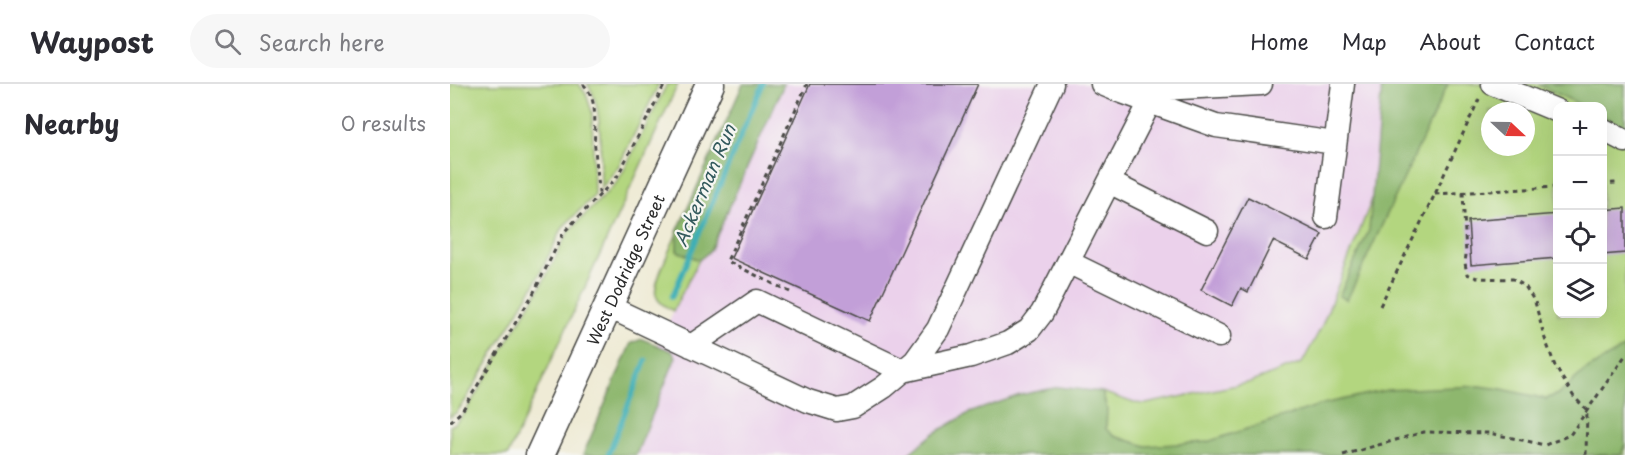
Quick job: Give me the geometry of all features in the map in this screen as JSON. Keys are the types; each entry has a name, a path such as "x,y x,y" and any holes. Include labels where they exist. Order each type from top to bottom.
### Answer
{"main road":[{"name":"West Dodridge Street","path":"540,455 710,84"}],"lane":[{"path":"607,306 808,401 837,410 853,407 884,387 915,361 938,329 1052,84"},
{"path":"1110,87 1261,84"},
{"path":"1326,217 1343,84"},
{"path":"1110,87 1216,126 1335,144"},
{"path":"1487,89 1553,110"},
{"path":"691,346 757,302 903,371 971,356 1008,343 1029,330 1042,313 1150,102"},
{"path":"1607,132 1625,141"},
{"path":"1109,182 1207,231"},
{"path":"1068,262 1219,336"}],"path":[{"path":"583,84 592,100 596,121 594,144 599,197"},
{"path":"450,422 462,411 527,304 564,232 617,177 665,84"},
{"path":"790,292 727,261 807,84"},
{"path":"1380,306 1487,89"},
{"path":"1607,184 1616,183"},
{"path":"1435,194 1553,187"},
{"path":"1463,192 1467,274 1478,278 1513,279 1525,286 1535,302 1555,366 1574,397 1587,410 1586,455"},
{"path":"1343,455 1424,432 1489,433 1545,445 1570,435 1625,356"}],"shaded area":[{"path":"784,84 1382,84 1369,230 1339,296 1302,363 1251,382 1146,404 1134,403 1102,392 1059,387 1020,395 969,413 933,434 907,455 636,455 672,351 657,345 699,260 710,250"}],"green space":[{"path":"450,84 579,84 586,94 592,112 594,196 561,231 534,285 465,401 450,417"},
{"path":"587,84 659,84 618,167 601,189 599,119 592,93"},
{"path":"667,84 678,84 508,455 450,455 450,426 464,414 541,286 570,230 617,182"},
{"path":"743,84 784,84 710,251 699,260 677,251 677,232"},
{"path":"1382,84 1448,84 1347,300 1339,296 1369,230"},
{"path":"1413,84 1625,84 1625,455 962,455 1107,409 1102,392 1134,403 1146,404 1251,382 1302,363 1321,328 1388,159"},
{"path":"1537,84 1625,84 1625,128 1607,118 1607,102 1575,102"},
{"path":"677,233 677,251 699,260 673,311 663,305 656,295 656,290"},
{"path":"642,339 672,351 676,357 636,455 583,455 631,343"},
{"path":"1625,347 1625,444 1621,455 907,455 933,434 969,413 1020,395 1059,387 1102,392 1107,409 1106,429 1114,436 1146,446 1207,442 1323,404 1387,390 1479,386 1546,399 1560,393 1584,371"}],"building":[{"path":"810,84 978,84 870,321 731,258"},
{"path":"1248,197 1322,234 1309,259 1273,241 1248,292 1241,288 1232,306 1201,290"},
{"path":"1625,208 1625,253 1607,255 1607,210"},
{"path":"1553,214 1553,258 1471,265 1468,221"}],"waterway":[{"name":"Ackerman Run","path":"672,297 763,84"},
{"name":"Ackerman Run","path":"608,455 646,360"}]}
